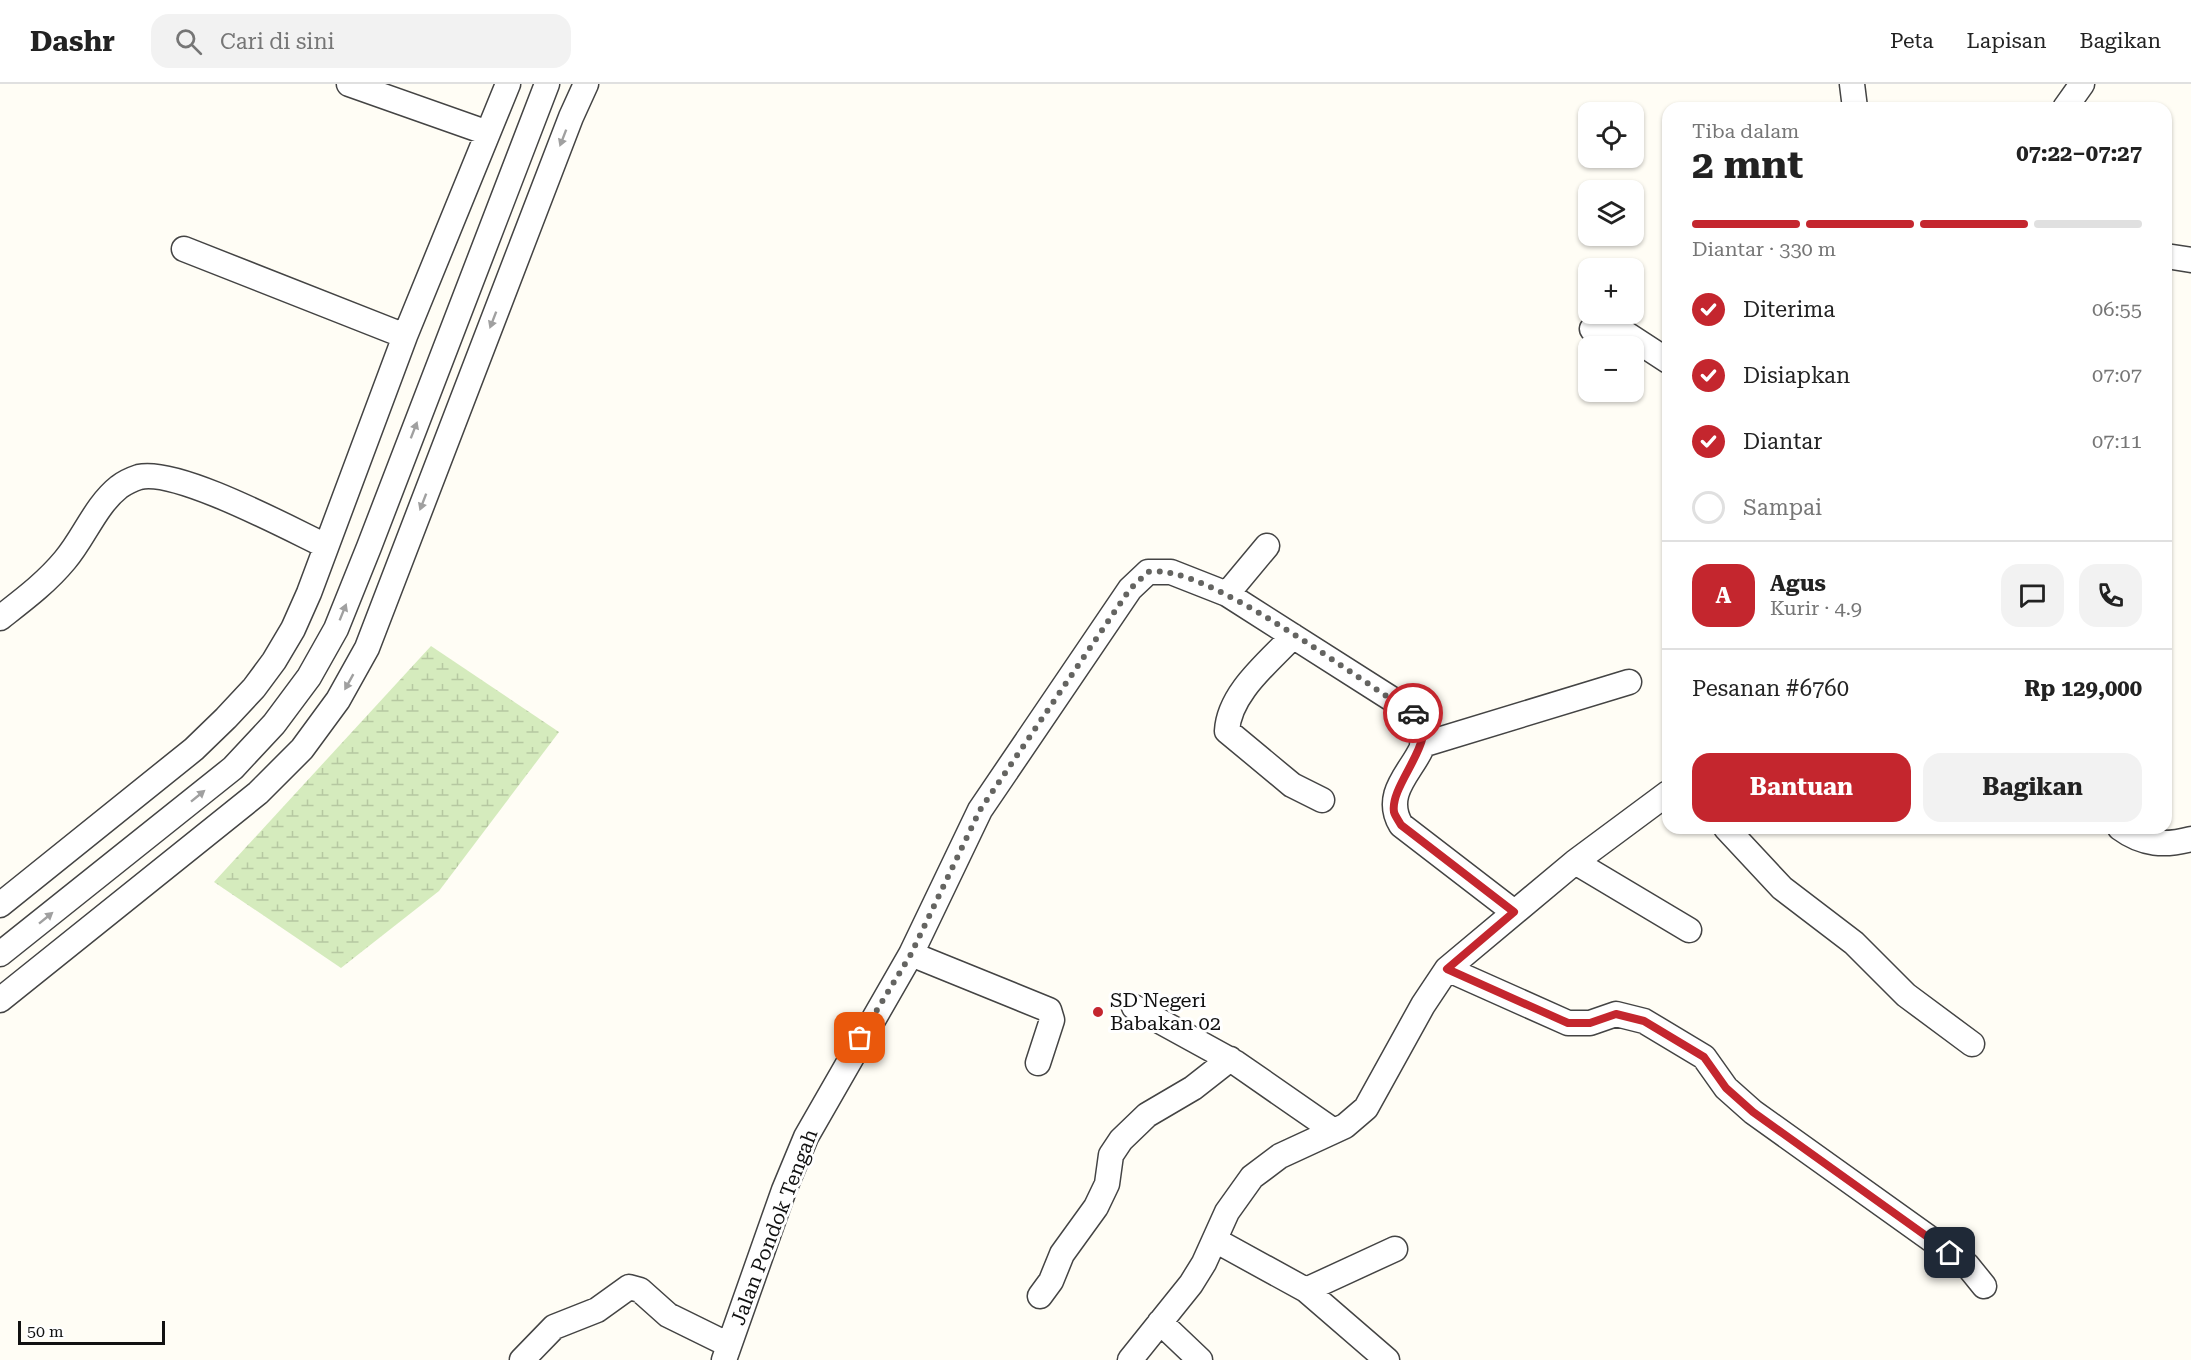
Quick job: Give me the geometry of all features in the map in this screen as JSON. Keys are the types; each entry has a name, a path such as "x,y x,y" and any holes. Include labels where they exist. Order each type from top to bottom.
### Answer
{"street":[{"path":"349,84 488,132"},
{"path":"0,905 194,749 254,688 293,628 405,336 508,84"},
{"path":"0,954 233,768 274,724 309,677 336,629 369,547 547,84"},
{"path":"0,1000 258,793 302,748 338,700 367,648 570,117 586,84"},
{"path":"1852,84 1854,102"},
{"path":"2069,102 2082,84"},
{"path":"184,249 405,336"},
{"path":"2172,257 2191,260"},
{"path":"1592,329 1622,331 1662,357"},
{"path":"0,618 40,586 65,560 101,507 119,487 140,477 166,479 198,488 326,546"},
{"path":"1227,594 1267,546"},
{"name":"Jalan Pondok Tengah","path":"727,1352 784,1190 806,1137 911,954 980,810 1004,770 1139,578 1148,572 1171,572 1227,594 1420,717 1425,731 1422,744"},
{"path":"1293,636 1243,690 1228,721 1227,731 1292,785 1322,800"},
{"path":"1514,912 1401,825 1394,813 1395,797 1422,744 1629,682"},
{"path":"1130,1360 1191,1284 1227,1212 1252,1177 1280,1156 1356,1119 1371,1101 1398,1048 1447,969 1575,862 1662,800"},
{"path":"1732,834 1782,888 1854,943 1906,995 1972,1044"},
{"path":"2131,834 2143,841 2159,844 2191,839"},
{"path":"1575,862 1689,930"},
{"path":"911,954 1049,1010 1052,1020 1038,1063"},
{"path":"1447,969 1568,1023 1590,1023 1616,1014 1644,1021 1704,1057 1726,1088 1753,1112 1967,1265 1984,1286"},
{"path":"1134,1007 1230,1059 1334,1131"},
{"path":"1040,1296 1051,1281 1062,1254 1096,1207 1107,1184 1112,1155 1121,1140 1148,1114 1193,1088 1230,1059"},
{"path":"1215,1240 1306,1290 1386,1360"},
{"path":"1306,1290 1395,1249"},
{"path":"522,1360 554,1328 597,1310 629,1287 640,1290 668,1315 727,1352"},
{"path":"1160,1322 1200,1360"}],"green space":[{"path":"431,646 559,732 439,891 341,968 214,882"}],"way so far":[{"path":"860,1038 911,954 951,867 980,810 1004,770 1130,589 1139,578 1148,572 1159,570 1171,572 1227,594 1413,713"}],"place":[{"name":"SD Negeri Babakan 02","path":"1098,1012"}],"route":[{"path":"1413,713 1420,717 1425,731 1422,744 1395,797 1394,813 1401,825 1514,912 1447,969 1568,1023 1580,1025 1616,1014 1629,1015 1644,1021 1704,1057 1726,1088 1753,1112 1950,1253"}]}
